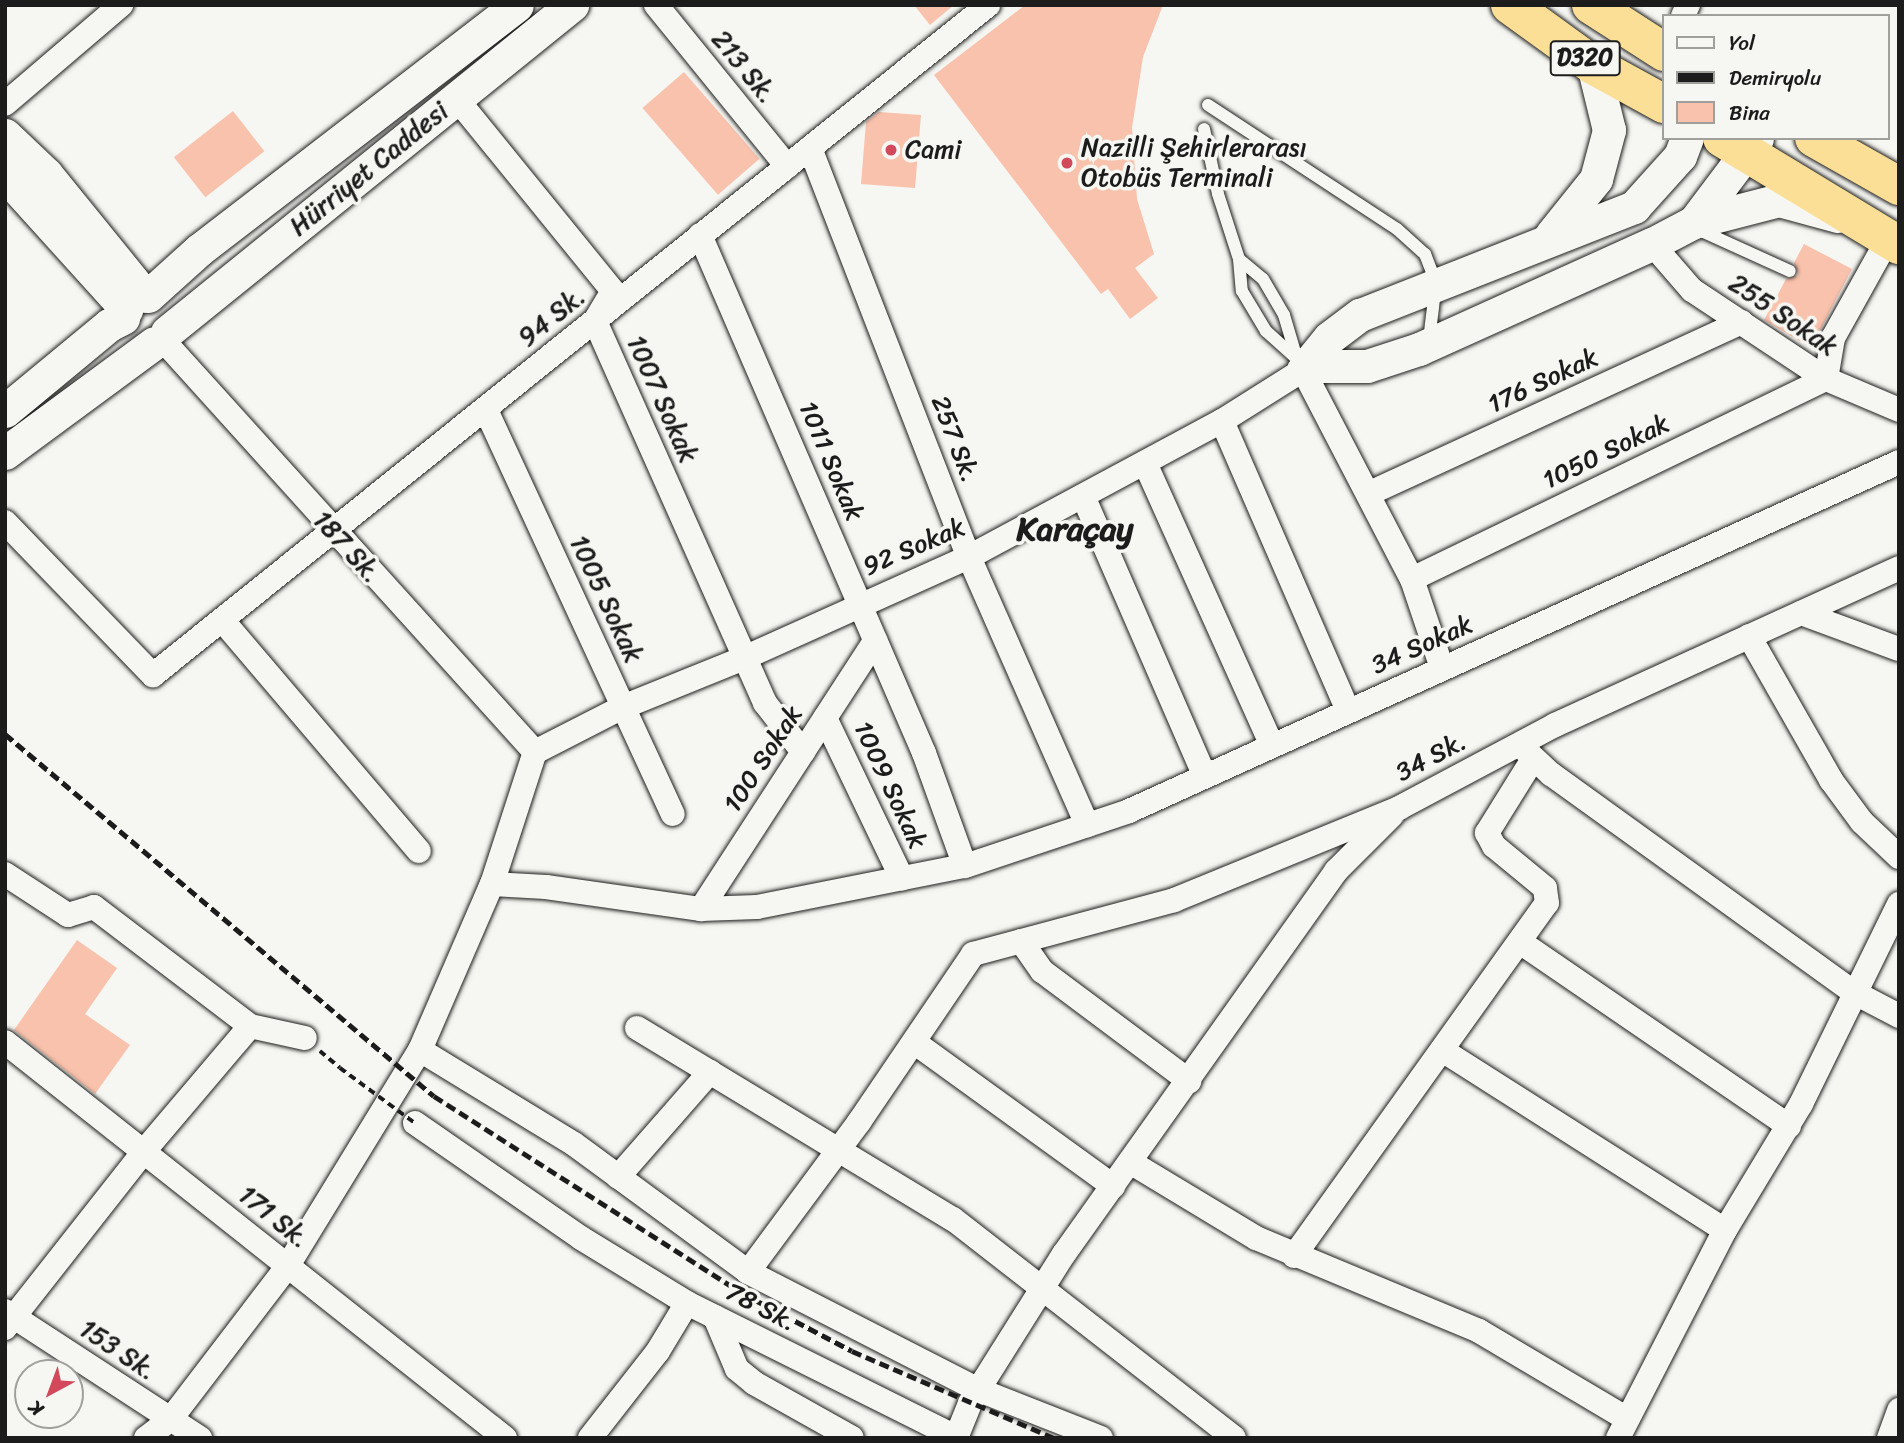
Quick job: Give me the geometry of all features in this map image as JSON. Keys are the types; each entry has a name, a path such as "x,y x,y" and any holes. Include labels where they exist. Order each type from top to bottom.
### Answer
{"highway":[{"name":"D320","path":"1510,5 1594,65 1662,103"},
{"name":"D320","path":"1591,5 1662,50"},
{"path":"1818,140 1899,186"},
{"path":"1742,144 1882,235"}],"main road":[{"name":"Hürriyet Caddesi","path":"9,402 135,305 199,250 517,5"},
{"name":"Hürriyet Caddesi","path":"5,453 161,338 572,5"},
{"path":"1549,237 1596,179 1609,130 1594,65"},
{"path":"5,135 46,174 135,305"},
{"path":"1303,365 1329,338 1360,315 1549,237 1634,207 1680,156 1686,140"},
{"path":"1691,224 1742,144"},
{"path":"5,175 135,305 168,309 161,338"},
{"path":"1303,365 1367,366 1429,344 1691,224 1779,200 1882,235"}],"street":[{"path":"5,104 121,5"},
{"name":"213 Sk.","path":"656,5 787,166"},
{"name":"94 Sk.","path":"5,522 153,675 334,534 700,235 988,5"},
{"name":"1007 Sokak","path":"456,98 613,291 595,321 765,703 803,752"},
{"name":"257 Sk.","path":"810,148 969,557 1087,825"},
{"name":"1011 Sokak","path":"700,235 924,753 965,866"},
{"path":"1826,379 1833,338 1846,297 1882,235"},
{"name":"255 Sokak","path":"1652,244 1692,290 1826,379 1899,411"},
{"name":"176 Sokak","path":"1370,494 1741,322"},
{"name":"187 Sk.","path":"161,338 334,534 535,752"},
{"path":"1303,365 1412,579 1442,668"},
{"name":"92 Sokak","path":"535,752 623,706 744,658 858,604 969,557 1223,421 1303,365"},
{"name":"1050 Sokak","path":"1412,579 1826,379"},
{"name":"1005 Sokak","path":"486,410 673,814"},
{"path":"1223,421 1348,711"},
{"name":"34 Sokak","path":"492,884 546,887 701,909 757,907 965,866 1087,825 1205,776 1899,462"},
{"path":"1145,463 1272,746"},
{"path":"1083,496 1205,776"},
{"name":"34 Sk.","path":"914,1042 973,954 1174,900 1399,808 1526,752 1749,636 1899,568"},
{"path":"1801,612 1899,649"},
{"path":"223,621 419,851"},
{"path":"1749,636 1831,780 1874,836 1899,857"},
{"name":"100 Sokak","path":"701,909 875,641"},
{"name":"1009 Sokak","path":"825,718 902,879"},
{"path":"146,1438 170,1420 287,1267 421,1050 492,884 535,752"},
{"path":"1294,1256 1547,903 1547,892 1494,846 1487,833 1526,752 1855,993 1899,1017"},
{"path":"957,1438 979,1390 1113,1185 1336,871 1399,808"},
{"path":"5,874 68,915 94,907 250,1026 305,1038"},
{"path":"1130,1162 1294,1256 1380,1287 1466,1325 1622,1428 1725,1230 1789,1126 1899,904"},
{"path":"1021,941 1042,971 1189,1081"},
{"path":"1520,942 1789,1126"},
{"path":"8,1319 250,1026"},
{"path":"637,1028 953,1219 1234,1438"},
{"name":"171 Sk.","path":"5,1042 145,1150 287,1267 505,1438"},
{"path":"748,1272 914,1042 1113,1185"},
{"path":"421,1050 574,1144 748,1272 979,1390 1101,1438"},
{"path":"1442,1050 1725,1230"},
{"path":"618,1177 710,1072"},
{"path":"415,1123 581,1238 687,1303"},
{"name":"78 Sk.","path":"590,1438 658,1351 687,1303 957,1438"},
{"path":"715,1317 737,1369 754,1383 852,1438"},
{"name":"153 Sk.","path":"8,1319 200,1438"}],"lane":[{"path":"1208,106 1398,229 1425,254 1436,283 1429,344"},
{"path":"1204,128 1218,194 1239,259 1242,291 1266,331 1303,365"},
{"path":"1691,224 1790,271"},
{"path":"1239,259 1263,279 1284,315 1303,365"}],"path":[{"path":"340,1068 415,1123"}],"building":[{"path":"914,5 954,5 930,25"},
{"name":"Nazilli Şehirlerarası Otobüs Terminali","path":"1025,5 1163,5 1143,57 1132,128 1137,199 1154,254 1135,268 1158,298 1130,319 1108,289 1101,294 934,75"},
{"path":"684,72 759,159 718,195 642,108"},
{"path":"233,111 264,151 205,197 174,157"},
{"name":"Cami","path":"879,112 921,115 915,188 861,184 866,122"},
{"path":"1804,244 1852,269 1811,348 1764,320 1786,279 1798,275 1794,263"},
{"path":"77,940 117,968 85,1014 130,1045 95,1094 14,1030"}],"railway":[{"path":"5,734 434,1096 742,1293 852,1351 1054,1438"}],"place":[{"name":"Cami","path":"891,150"},
{"name":"Nazilli Şehirlerarası Otobüs Terminali","path":"1067,163"}],"district":[{"name":"Karaçay","path":"1075,530"}]}
